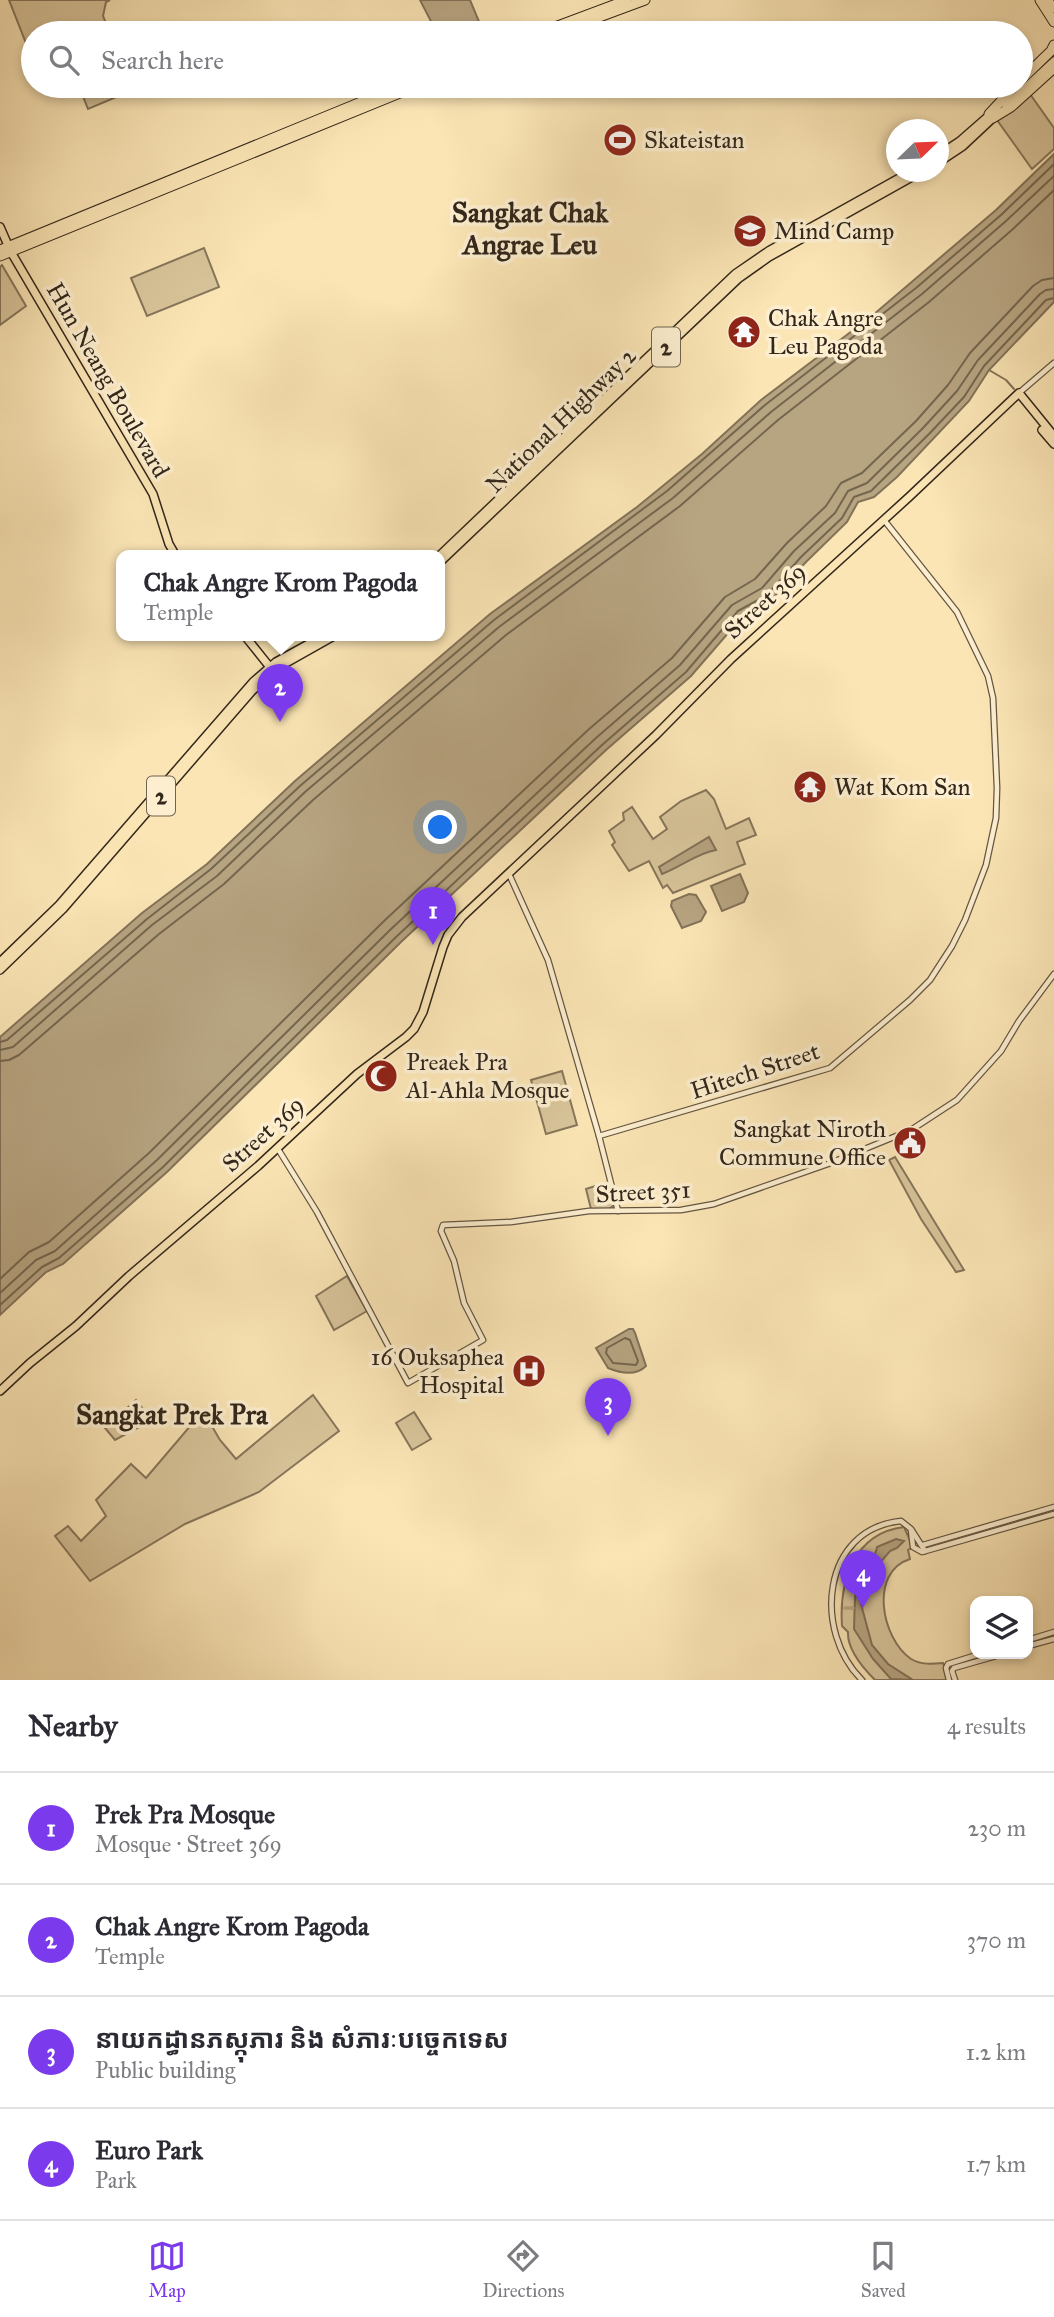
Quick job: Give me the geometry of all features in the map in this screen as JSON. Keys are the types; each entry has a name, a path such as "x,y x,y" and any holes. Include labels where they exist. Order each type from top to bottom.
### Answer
{"highway":[{"path":"571,21 627,0"},
{"path":"588,21 645,0"},
{"path":"1040,0 1053,17"},
{"path":"1047,0 1053,17"},
{"path":"1033,69 1054,46"},
{"path":"1033,87 1054,68"},
{"path":"0,256 6,249 371,98"},
{"path":"6,249 387,98"},
{"path":"991,116 1007,98"},
{"path":"991,116 1010,107 1020,98"}],"main road":[{"path":"1033,72 1054,54"},
{"path":"1033,79 1054,61"},
{"path":"949,148 1011,98"},
{"path":"949,155 963,146 991,116"},
{"name":"National Highway 2","path":"445,550 729,279 752,261 893,182"},
{"name":"National Highway 2","path":"831,218 901,182"},
{"name":"Hun Neang Boulevard","path":"0,227 6,249 153,494 167,541 172,550"},
{"name":"National Highway 2","path":"445,557 733,284 780,247"},
{"path":"1017,395 1054,436"},
{"path":"1017,395 1054,444"},
{"name":"Street 369","path":"0,1391 277,1148 357,1074 414,1029 423,1012 448,935 462,917 670,722 731,659 1017,395"},
{"path":"249,641 272,669"},
{"name":"2","path":"0,970 50,923 248,687 315,641"},
{"name":"2","path":"272,669 325,641"},
{"name":"2","path":"0,962 45,920 155,799"}],"street":[{"name":"Street 369","path":"1017,395 1054,363"},
{"name":"Hitech Street","path":"599,1136 830,1068 930,980 965,920 986,865 996,818 993,698 988,677 957,612 883,519"},
{"path":"509,874 548,960 618,1212"},
{"name":"Street 351","path":"277,1148 317,1212 408,1383 483,1340 464,1303 454,1261 441,1231 443,1225 522,1221 589,1211 681,1210 714,1204 828,1164 911,1130 957,1100 981,1074 1001,1051 1019,1021 1054,974"},
{"path":"862,1680 848,1665 835,1636 830,1603 834,1578 848,1551 869,1531 884,1524 901,1521 906,1523 911,1529 913,1547 919,1552 924,1548 1054,1507"},
{"path":"924,1548 1054,1514"},
{"path":"1033,1638 1054,1632"},
{"path":"1033,1645 1054,1639"},
{"path":"949,1680 946,1668 948,1664 970,1657"},
{"path":"955,1680 952,1669 986,1659"}],"shaded area":[{"path":"9,0 110,0 106,2 103,16 105,21 21,21 21,30"},
{"path":"84,98 114,98 88,109"},
{"path":"1025,98 1033,98 1054,128 1054,149 1032,169 997,120"},
{"path":"204,248 219,287 147,316 131,278"},
{"path":"2,265 26,306 0,325 0,267"},
{"path":"706,790 714,799 726,829 749,818 756,835 737,842 745,864 673,893 667,885 663,888 649,861 629,871 612,845 615,842 609,831 624,820 623,813 632,807 653,839 667,829 660,817 681,801"},
{"path":"562,1071 577,1125 546,1134 531,1080"},
{"path":"895,1157 964,1270 956,1272 921,1219 889,1160"},
{"path":"608,1182 614,1205 609,1209 591,1209 586,1189"},
{"path":"347,1276 367,1311 334,1330 316,1296"},
{"path":"313,1395 339,1431 259,1492 185,1524 90,1581 55,1536 68,1526 81,1541 106,1516 96,1500 131,1464 146,1478 203,1411 220,1440 236,1459"},
{"path":"136,1400 148,1415 143,1419 143,1425 115,1440 105,1428"},
{"path":"414,1412 431,1439 412,1450 396,1423"},
{"path":"904,1527 913,1547 908,1550 910,1559 897,1566 884,1591 887,1622 892,1636 911,1659 931,1664 943,1663 949,1680 875,1680 857,1658 850,1645 848,1632 842,1626 843,1592 853,1562 873,1539 887,1531"}],"water":[{"path":"420,0 470,0 479,21 431,21"},
{"path":"1054,154 1054,302 989,370 969,401 897,477 874,497 858,502 847,522 771,600 742,617 691,676 606,750 401,942 167,1172 63,1264 46,1272 0,1315 0,1037 142,913 207,864 295,781 490,614 637,507 702,454 761,400 873,315 996,210"},
{"path":"709,837 716,850 662,874 659,867"},
{"path":"740,874 748,893 744,902 722,911 711,886"},
{"path":"689,894 696,895 706,912 701,921 682,928 671,906 672,901"},
{"path":"633,1329 635,1333 646,1366 628,1373 608,1368 596,1348"},
{"path":"896,1539 904,1541 890,1551 872,1572 861,1604 872,1645 888,1664 913,1680 891,1679 873,1659 854,1629 856,1593 862,1571 877,1547"}],"waterway":[{"path":"989,370 1006,380 1014,389"},
{"path":"845,1608 853,1608"}],"place":[{"name":"Skateistan","path":"620,140"},
{"name":"Mind Camp","path":"750,231"},
{"name":"Chak Angre Leu Pagoda","path":"744,332"},
{"name":"Chak Angre Krom Pagoda","path":"280,722"},
{"name":"Wat Kom San","path":"810,787"},
{"name":"Prek Pra Mosque","path":"433,945"},
{"name":"Preaek Pra Al-Ahla Mosque","path":"381,1076"},
{"name":"Sangkat Niroth Commune Office","path":"910,1143"},
{"name":"16 Ouksaphea Hospital","path":"529,1371"},
{"name":"នាយកដ្ធានភស្កុភារ និង សំភារៈបច្ចេកទេស","path":"608,1436"},
{"name":"Euro Park","path":"863,1608"}],"district":[{"name":"Sangkat Chak Angrae Leu","path":"530,228"},
{"name":"Sangkat Prek Pra","path":"172,1414"}]}
